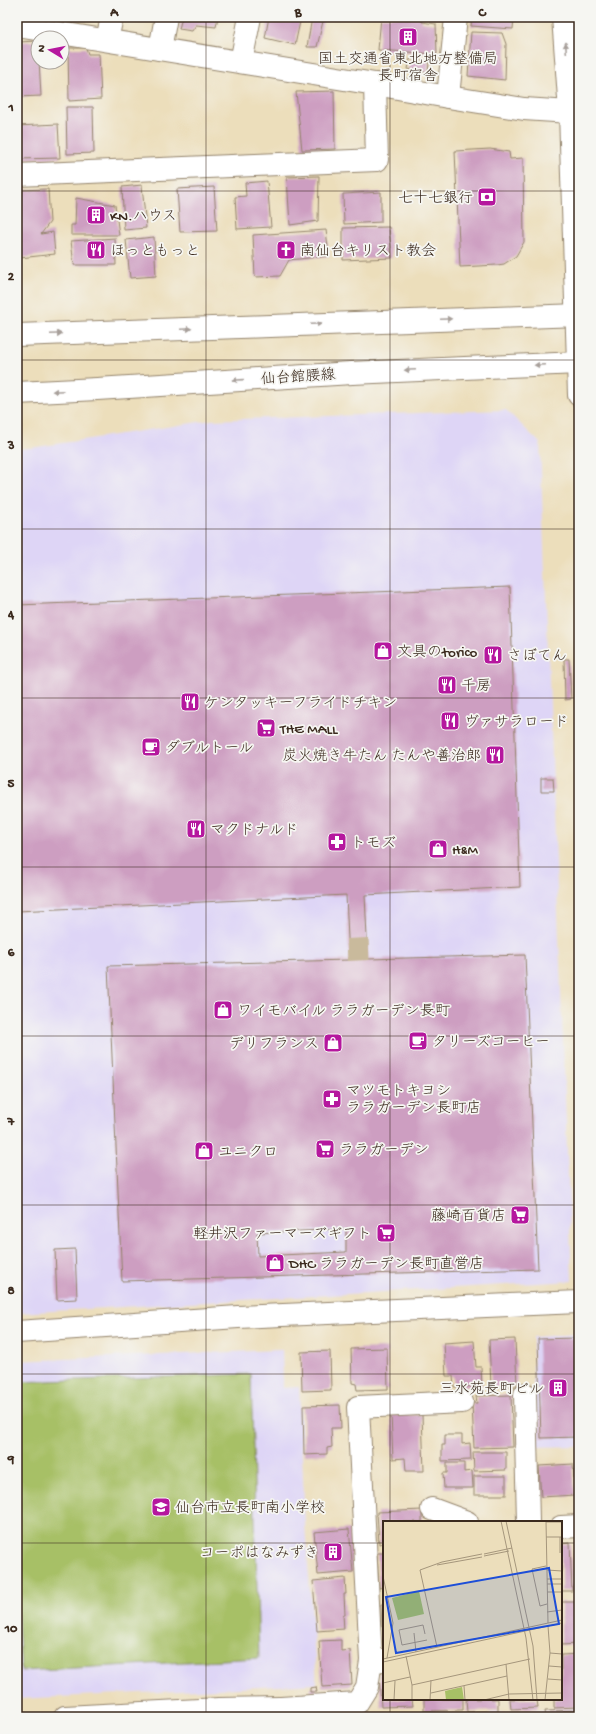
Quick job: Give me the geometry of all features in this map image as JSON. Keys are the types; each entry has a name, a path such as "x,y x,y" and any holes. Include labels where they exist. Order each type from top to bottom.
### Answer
{"street":[{"path":"107,40 112,17"},
{"path":"160,49 166,17"},
{"path":"241,62 250,17"},
{"path":"448,98 456,17"},
{"path":"563,17 570,112 578,315 579,395"},
{"path":"21,23 107,40 375,84 448,98 524,109 570,112"},
{"path":"17,175 377,160 375,84"},
{"path":"17,335 578,315"},
{"name":"仙台館腰線","path":"17,393 352,373 578,363"},
{"path":"17,1332 238,1317 579,1302"},
{"path":"525,1394 528,1521"},
{"path":"65,1717 289,1712 357,1704 367,1687 378,1660 358,1407 462,1402"},
{"path":"432,1509 464,1521"},
{"path":"562,1527 579,1526"}],"shaded area":[{"path":"506,410 540,443 572,1281 17,1313 17,449 212,420"},
{"name":"三水苑長町ビル","path":"578,1334 579,1446 534,1447 533,1337"},
{"name":"仙台市立長町南小学校","path":"282,1350 283,1388 299,1387 305,1526 317,1684 17,1699 17,1361"},
{"path":"579,1708 579,1717 490,1717 490,1713"}],"green space":[{"name":"仙台市立長町南小学校","path":"251,1374 259,1658 21,1671 17,1601 17,1382"}],"building":[{"path":"182,17 218,17 216,27 196,25 192,31 179,29"},
{"path":"269,17 301,17 295,45 265,38"},
{"path":"312,17 324,17 317,47 307,47"},
{"name":"国土交通省東北地方整備局 長町宿舎","path":"381,17 422,17 422,22 436,24 437,54 378,50"},
{"path":"472,17 514,17 513,29 471,26"},
{"path":"471,32 502,33 506,44 505,80 468,76"},
{"path":"30,41 30,70 40,70 41,96 17,97 17,42"},
{"path":"70,48 86,48 88,54 99,54 101,99 69,101"},
{"path":"410,59 429,62 428,73 408,69"},
{"path":"334,91 335,149 302,150 296,92"},
{"path":"66,107 93,107 94,153 67,154"},
{"path":"58,124 60,158 19,159 17,126"},
{"path":"490,149 509,152 510,159 523,158 524,242 516,256 504,264 460,267 455,151"},
{"path":"319,176 318,221 290,225 287,177"},
{"path":"267,181 271,227 237,229 235,197 246,196 245,183"},
{"path":"142,185 146,228 124,230 122,187"},
{"path":"214,187 217,231 180,232 177,189"},
{"path":"48,189 50,222 41,234 53,232 55,254 20,258 17,227 17,190"},
{"path":"381,192 381,222 344,224 343,194"},
{"name":"KN.ハウス","path":"76,198 115,205 119,235 71,235 71,225 75,225"},
{"path":"389,227 392,258 343,260 343,228"},
{"path":"326,230 329,256 289,260 280,276 255,277 253,235"},
{"path":"154,237 156,276 130,278 126,240"},
{"path":"115,238 116,265 74,265 71,241"},
{"path":"510,587 520,887 365,895 368,959 525,955 538,1269 122,1281 108,966 349,960 346,895 17,911 17,605","holes":["346,1229 346,1252 258,1256 257,1233"]},
{"path":"564,659 569,659 571,699 565,700"},
{"path":"541,778 553,778 554,791 541,791"},
{"path":"75,1249 77,1299 57,1300 55,1250"},
{"name":"三水苑長町ビル","path":"575,1338 578,1437 541,1438 538,1339"},
{"path":"515,1339 517,1386 491,1387 489,1340"},
{"path":"474,1341 476,1367 481,1367 482,1386 454,1387 453,1376 446,1376 444,1343"},
{"path":"387,1348 388,1389 357,1390 356,1384 352,1383 351,1349"},
{"path":"330,1351 331,1390 302,1391 301,1352"},
{"path":"511,1395 513,1447 474,1448 472,1403 477,1403 476,1396"},
{"path":"340,1405 341,1428 331,1428 332,1447 327,1448 327,1454 304,1455 303,1406"},
{"path":"391,1415 422,1415 424,1471 406,1471 405,1458 393,1459"},
{"path":"445,1435 462,1435 462,1444 470,1443 471,1460 442,1461 442,1445 445,1445"},
{"path":"473,1452 506,1452 506,1470 474,1471"},
{"path":"447,1463 464,1463 464,1472 472,1471 473,1488 444,1488 443,1473 447,1473"},
{"path":"573,1464 575,1495 541,1497 539,1466"},
{"path":"474,1476 506,1476 506,1495 474,1495"},
{"path":"422,1510 422,1521 383,1521 383,1543 379,1544 377,1512"},
{"name":"コーポはなみずき","path":"349,1529 353,1572 318,1575 314,1532"},
{"path":"570,1543 572,1591 562,1591 562,1544"},
{"path":"377,1553 383,1553 383,1587 379,1588"},
{"path":"345,1578 346,1594 344,1594 344,1629 317,1631 313,1581"},
{"path":"562,1602 579,1602 579,1644 562,1645"},
{"path":"381,1604 383,1604 383,1626"},
{"path":"341,1640 341,1651 350,1650 352,1685 322,1687 319,1641"},
{"path":"579,1654 579,1707 554,1708 554,1700 562,1700 562,1655"},
{"path":"379,1672 383,1672 383,1700 412,1700 413,1706 381,1707"},
{"path":"316,1687 317,1692 310,1692 310,1688"},
{"path":"424,1700 463,1700 463,1710 424,1711"},
{"path":"466,1700 498,1700 498,1711 467,1712"},
{"path":"510,1700 537,1700 538,1708 511,1709"},
{"path":"579,1710 579,1717 546,1717 545,1711"}],"tunnel":[{"path":"347,950 369,949"}],"place":[{"name":"国土交通省東北地方整備局 長町宿舎","path":"408,37"},
{"name":"七十七銀行","path":"487,197"},
{"name":"KN.ハウス","path":"96,215"},
{"name":"ほっともっと","path":"96,250"},
{"name":"南仙台キリスト教会","path":"286,250"},
{"name":"文具のtorico","path":"383,651"},
{"name":"さぼてん","path":"493,655"},
{"name":"千房","path":"447,685"},
{"name":"ケンタッキーフライドチキン","path":"190,702"},
{"name":"ヴァサラロード","path":"450,721"},
{"name":"THE MALL","path":"266,728"},
{"name":"ダブルトール","path":"151,747"},
{"name":"炭火焼き牛たん たんや善治郎","path":"495,755"},
{"name":"マクドナルド","path":"196,829"},
{"name":"トモズ","path":"337,842"},
{"name":"H&M","path":"438,849"},
{"name":"ワイモバイル ララガーデン長町","path":"223,1010"},
{"name":"タリーズコーヒー","path":"418,1041"},
{"name":"デリフランス","path":"333,1043"},
{"name":"マツモトキヨシ ララガーデン長町店","path":"332,1099"},
{"name":"ララガーデン","path":"325,1149"},
{"name":"ユニクロ","path":"204,1151"},
{"name":"藤崎百貨店","path":"520,1215"},
{"name":"軽井沢ファーマーズギフト","path":"386,1233"},
{"name":"DHC ララガーデン長町直営店","path":"275,1263"},
{"name":"三水苑長町ビル","path":"558,1388"},
{"name":"仙台市立長町南小学校","path":"161,1507"},
{"name":"コーポはなみずき","path":"333,1552"}]}
